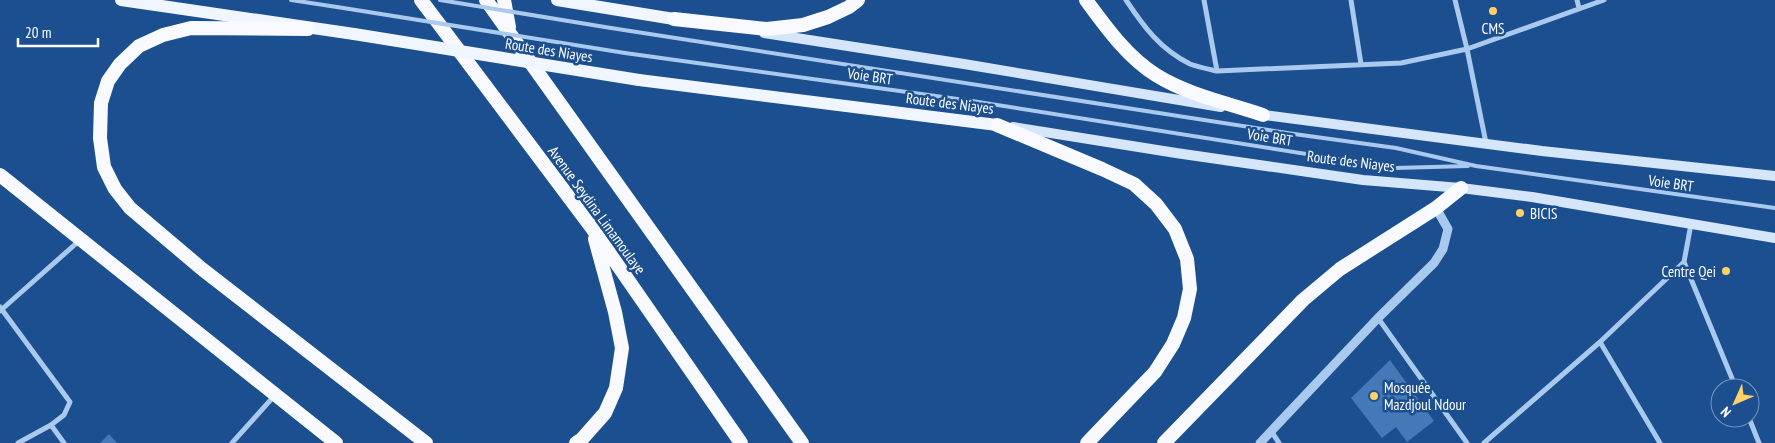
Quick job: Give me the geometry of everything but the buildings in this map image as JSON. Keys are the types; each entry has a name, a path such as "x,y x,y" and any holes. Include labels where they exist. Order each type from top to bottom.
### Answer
{"highway":[{"name":"Avenue Seydina Limamoulaye","path":"420,0 592,228 741,443"},
{"name":"Avenue Seydina Limamoulaye","path":"486,0 802,443"},
{"path":"504,0 511,36"},
{"path":"674,19 767,29 803,25 828,17 849,7 858,0"},
{"path":"1086,0 1105,26 1132,56 1156,75 1182,88 1264,115"},
{"path":"308,29 191,28 163,35 139,46 120,64 108,81 103,96 100,138 104,167 115,189 130,208 202,269 426,443"},
{"path":"997,125 1134,184 1156,204 1175,229 1187,260 1190,289 1184,318 1173,344 1155,372 1086,443"},
{"path":"0,175 336,443"},
{"path":"1164,443 1303,300 1340,269 1436,208 1461,188"},
{"path":"576,443 582,439 605,413 616,388 622,348 615,312 592,228"}],"main road":[{"name":"Route des Niayes","path":"121,0 308,29 354,34 639,80 997,125 1363,180 1461,188 1532,197 1775,238"},
{"path":"557,0 955,62 1264,115 1486,144 1775,176"}],"street":[{"path":"1126,0 1146,29 1168,50 1191,64 1217,71 1402,63 1467,49 1604,0"},
{"path":"1204,0 1217,71"},
{"path":"1351,0 1361,64"},
{"path":"1455,0 1486,144"},
{"path":"1577,0 1580,8"},
{"path":"1260,443 1378,318 1434,264 1443,249 1448,229 1436,208"},
{"path":"1691,224 1684,262 1732,378"},
{"path":"18,443 51,426 64,415 70,402 1,309 80,240"},
{"path":"1484,443 1600,342 1684,262"},
{"path":"1378,318 1467,443"},
{"path":"1600,342 1660,443"},
{"path":"232,443 275,395"},
{"path":"51,426 64,443"},
{"path":"1753,428 1759,443"},
{"path":"1271,431 1279,443"}],"lane":[{"name":"Voie BRT","path":"291,0 625,53 972,101 1396,168 1476,166"},
{"name":"Voie BRT","path":"440,0 1294,134 1396,148 1476,166 1775,208"}],"place":[{"name":"CMS","path":"1493,11"},
{"name":"BICIS","path":"1520,213"},
{"name":"Centre Qei","path":"1726,271"},
{"name":"Mosquée Mazdjoul Ndour","path":"1374,396"}]}
